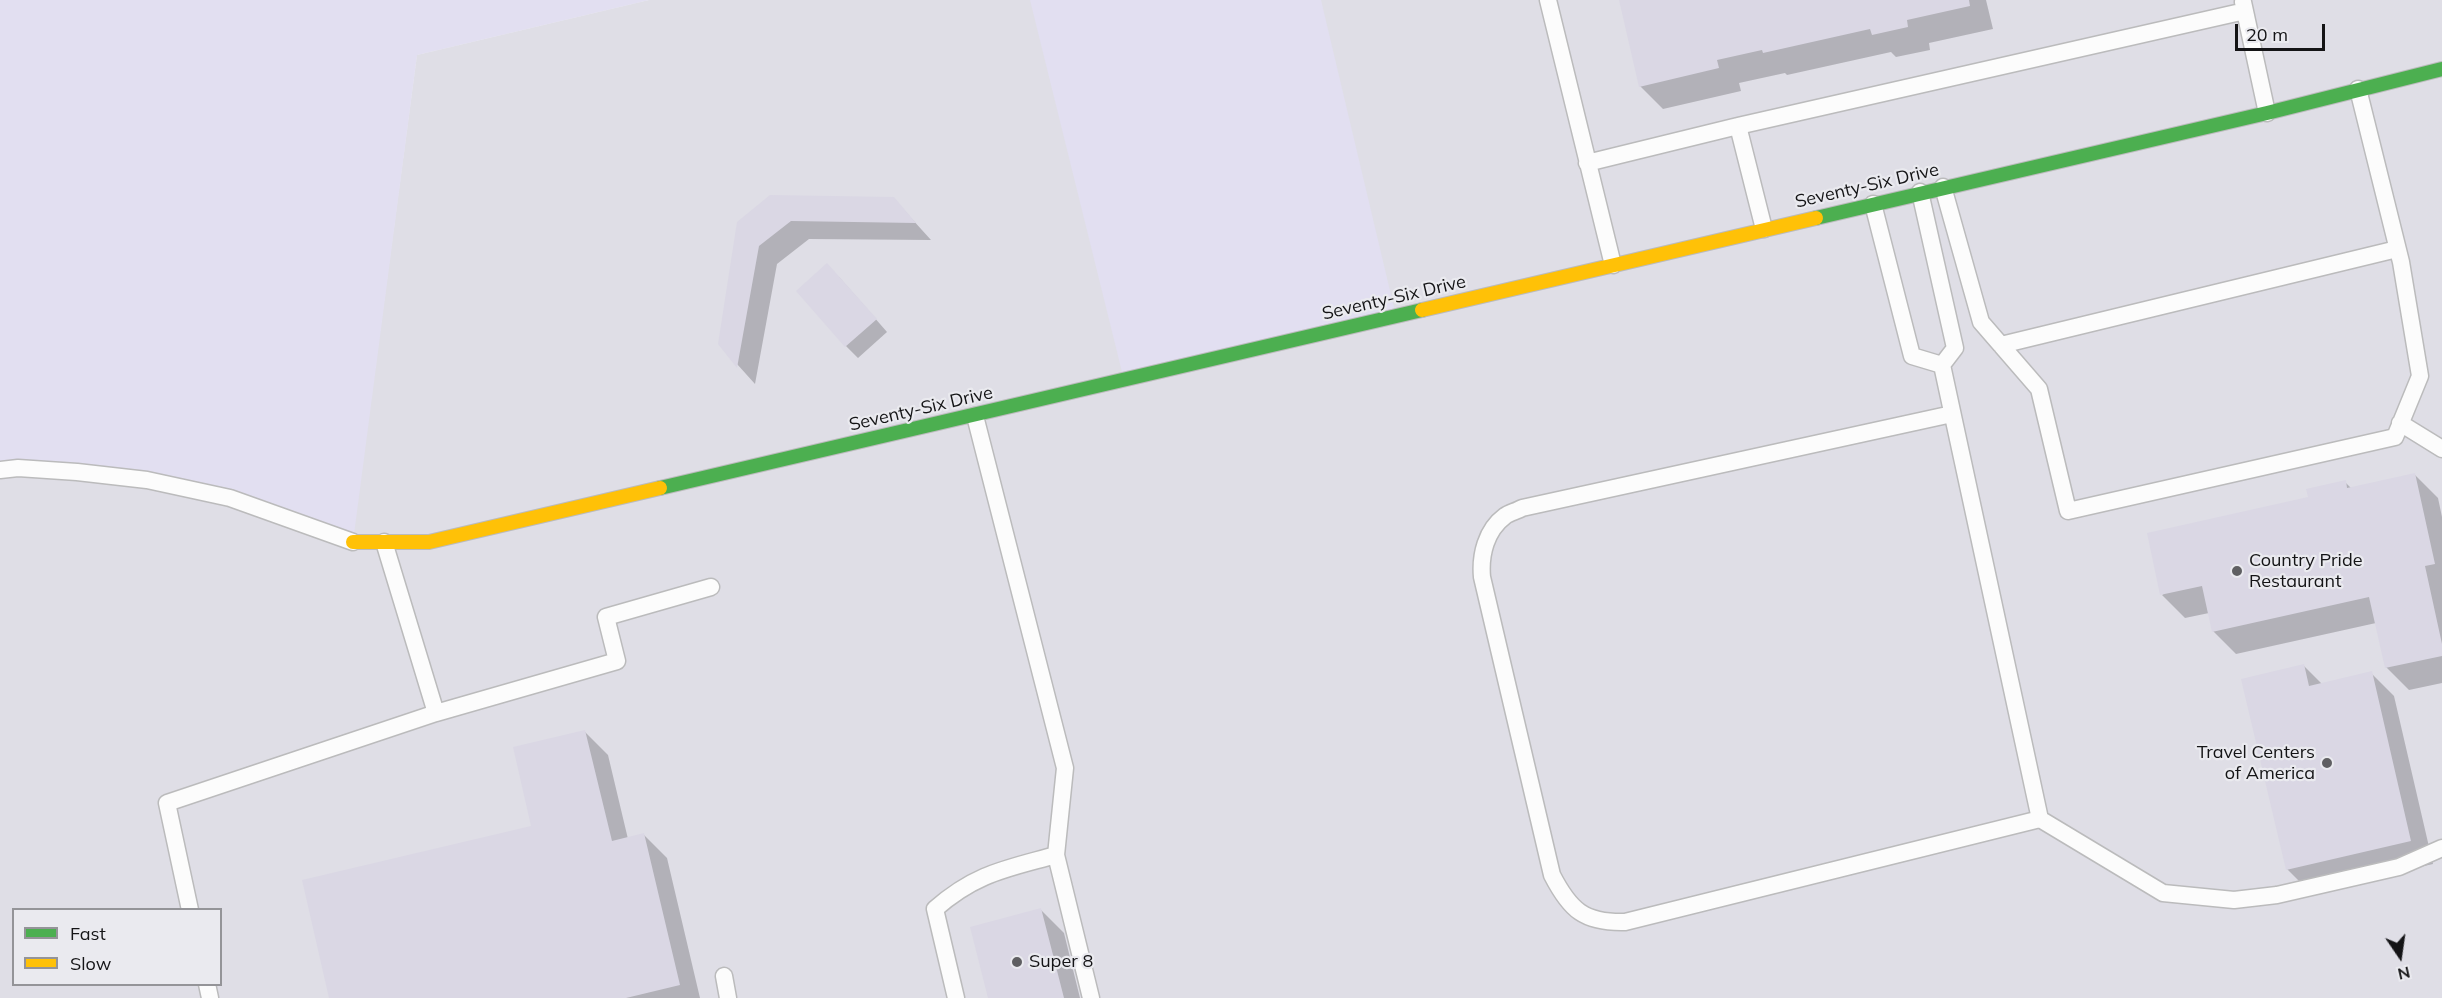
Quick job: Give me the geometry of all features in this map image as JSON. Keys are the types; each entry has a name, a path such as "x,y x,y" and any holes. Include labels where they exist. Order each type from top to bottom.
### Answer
{"street":[{"name":"Seventy-Six Drive","path":"352,542 429,542 975,416 2442,69"}],"lane":[{"path":"1548,0 1613,265"},
{"path":"1587,163 2243,5 2267,112"},
{"path":"1943,187 1981,322 2039,389 2068,511 2395,437 2420,376 2401,262 2358,89"},
{"path":"1738,126 1764,229"},
{"path":"1920,192 1955,348 1942,365 2040,819"},
{"path":"1873,204 1912,356 1942,365"},
{"path":"2001,345 2397,249"},
{"path":"1952,414 1522,508 1504,516 1492,530 1480,560 1482,577 1552,875 1569,902 1580,912 1596,921 1625,922 2040,819 2163,893 2234,900 2277,895 2398,867 2442,848"},
{"path":"975,416 1065,768 1056,855 1091,998"},
{"path":"2400,423 2442,449"},
{"path":"0,470 18,468 77,472 157,483 230,498 352,542"},
{"path":"384,542 436,713"},
{"path":"190,908 167,803 436,713 617,661 606,617 711,587"},
{"path":"956,998 935,909 954,892 984,875 1056,855"},
{"path":"724,976 728,998"}],"shaded area":[{"path":"0,0 649,0 417,55 353,542 230,498 0,470"},
{"path":"649,0 2442,0 2442,998 0,998 0,470 147,480 352,541 417,55"},
{"path":"1030,0 1321,0 1396,316 1124,380"}],"building":[{"path":"1619,0 1969,0 1970,6 1907,20 1908,27 1872,35 1870,29 1763,53 1762,50 1717,60 1719,68 1639,87"},
{"path":"770,195 894,197 916,223 791,221 759,246 737,368 718,344 737,222"},
{"path":"827,263 877,319 845,347 796,291"},
{"path":"2415,473 2435,564 2425,566 2442,644 2442,656 2385,668 2369,597 2212,632 2202,586 2160,595 2147,533 2308,497 2306,489 2346,480 2347,488"},
{"name":"Travel Centers of America","path":"2304,664 2309,686 2372,671 2411,841 2286,870 2241,679"},
{"path":"585,730 612,841 644,833 680,985 626,998 329,998 302,880 531,826 513,747"},
{"name":"Super 8","path":"1041,908 1064,998 988,998 970,927"}],"traffic: fast":[{"path":"1816,218 2267,113 2442,69"},
{"path":"660,488 1422,310"}],"traffic: slow":[{"path":"1422,310 1816,218"},
{"path":"353,542 429,542 660,488"}],"place":[{"name":"Country Pride Restaurant","path":"2237,571"},
{"name":"Travel Centers of America","path":"2327,763"},
{"name":"Super 8","path":"1017,962"}]}
